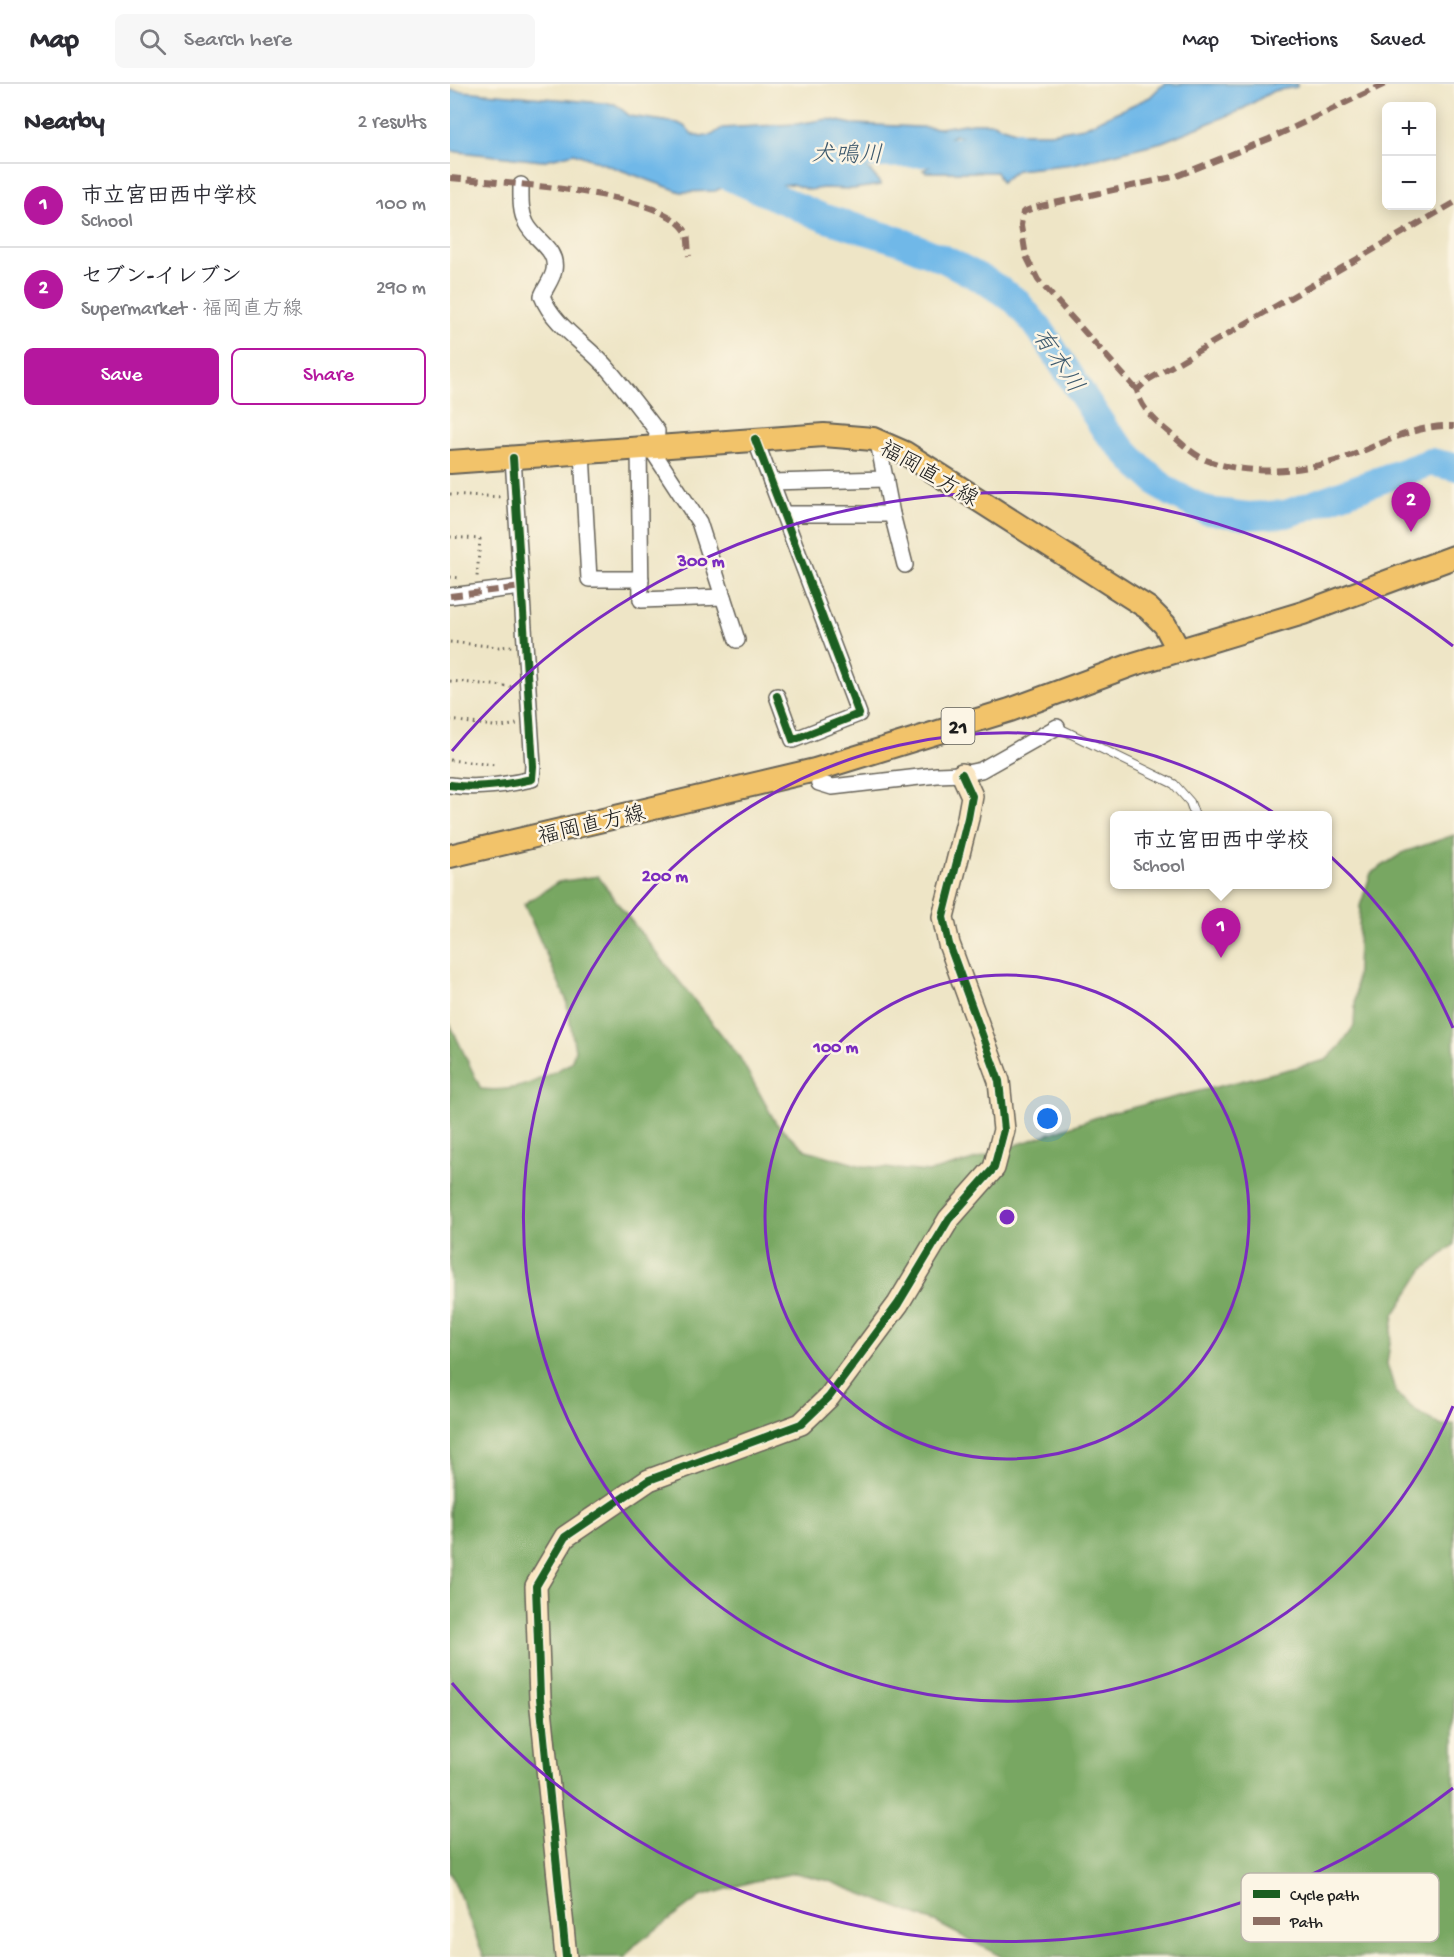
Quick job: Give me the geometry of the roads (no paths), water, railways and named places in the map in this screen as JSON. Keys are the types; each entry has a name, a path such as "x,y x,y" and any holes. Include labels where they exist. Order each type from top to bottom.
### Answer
{"main road":[{"name":"福岡直方線","path":"450,462 824,435 873,439 905,453 1148,608 1165,625 1179,651"},
{"name":"福岡直方線","path":"450,856 815,770 1010,710 1134,664 1302,613 1454,557"}],"street":[{"path":"521,185 521,205 526,223 536,238 549,249 554,259 554,272 542,296 546,306 561,324 607,367 657,431 648,447 641,600 723,597"},
{"path":"755,439 859,714 793,740 777,696"},
{"path":"878,442 905,565"},
{"path":"648,447 699,522 737,640"},
{"path":"582,453 589,579 641,579"},
{"path":"450,785 465,788 532,779 513,458"},
{"path":"771,482 886,480"},
{"path":"783,514 892,514"},
{"path":"450,596 521,587"},
{"path":"815,770 819,783 832,787 962,774 981,770 1057,727"},
{"path":"566,1957 540,1698 536,1586 565,1537 649,1480 801,1424 829,1397 898,1304 949,1219 994,1168 1004,1130 999,1081 948,944 943,917 972,796 962,774"}],"lane":[{"path":"1057,727 1173,784 1190,802 1193,811"}],"water":[{"path":"1166,84 1297,84 1297,87 1273,91 1239,111 1162,142 1073,164 1017,170 1001,182 996,172 926,172 923,170 949,163 962,164 982,156 973,141 955,135 931,144 917,146 807,148 812,163 833,165 856,163 872,173 881,185 853,189 809,190 792,184 769,186 752,179 715,191 681,192 574,153 542,161 450,151 450,90 615,104 630,116 678,123 692,134 701,137 712,135 722,128 797,124 828,119 852,124 940,128 972,123 993,123 1022,133 1050,133 1084,127 1150,97"}],"waterway":[{"name":"犬鳴川","path":"771,150 894,154 955,152 1016,145"},
{"name":"有木川","path":"704,166 824,218 900,241 946,260 986,281 1016,301 1041,331 1106,431 1138,465 1166,490 1207,511 1248,516 1286,514 1431,462 1454,467"}],"place":[{"name":"セブン-イレブン","path":"1411,532"},
{"name":"市立宮田西中学校","path":"1221,958"}]}
